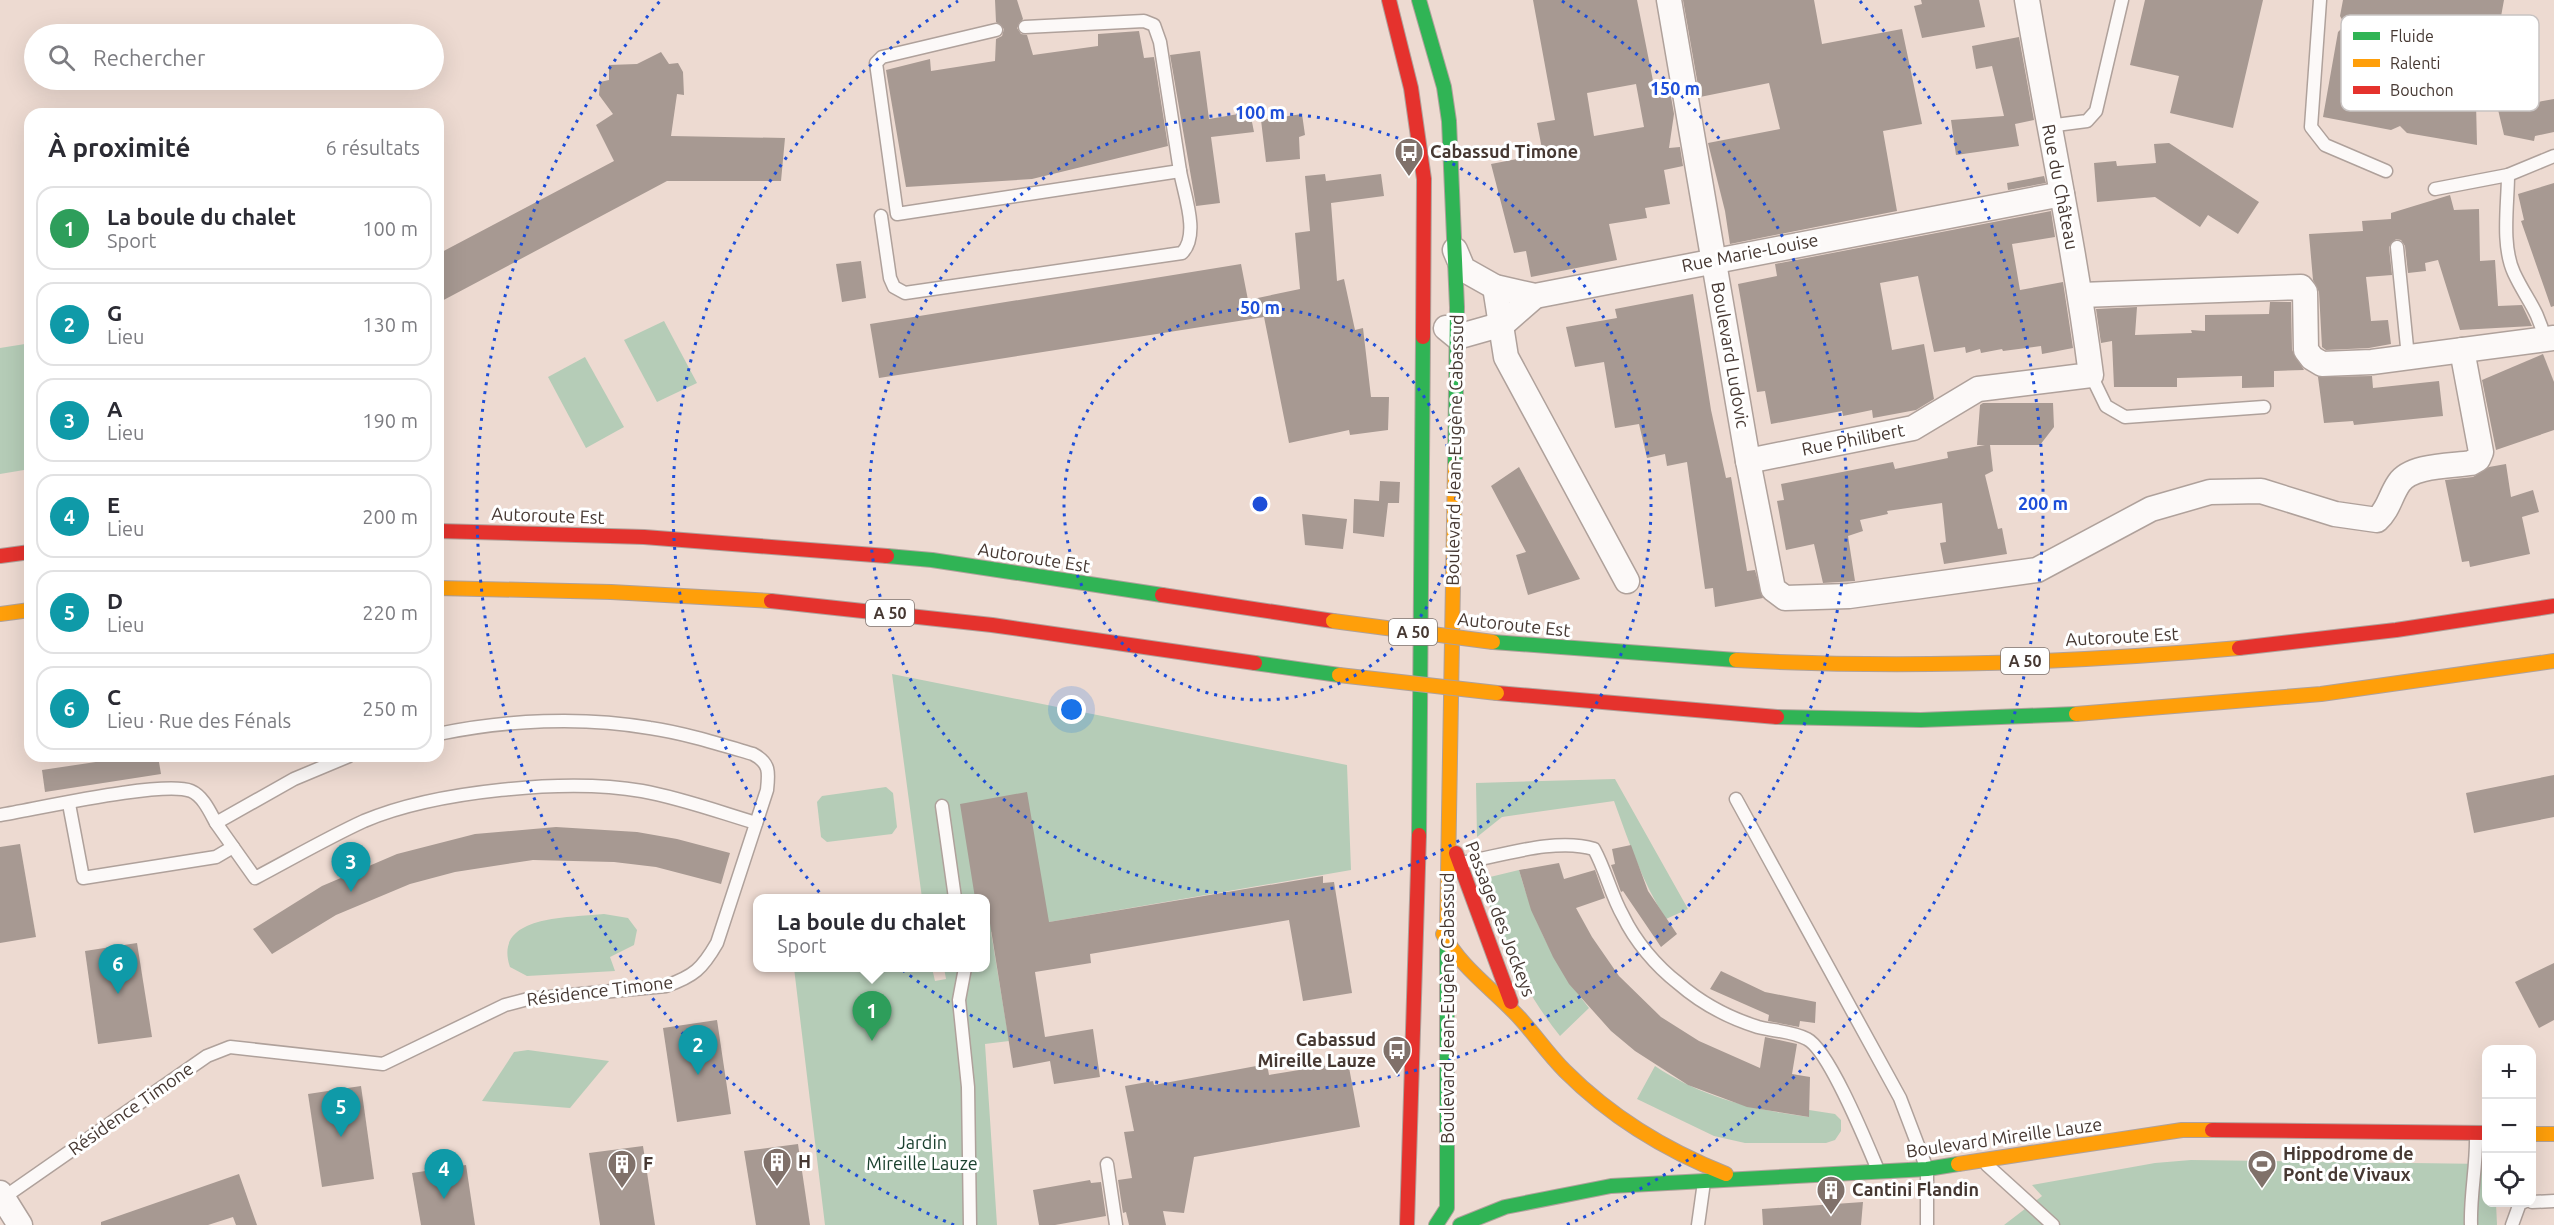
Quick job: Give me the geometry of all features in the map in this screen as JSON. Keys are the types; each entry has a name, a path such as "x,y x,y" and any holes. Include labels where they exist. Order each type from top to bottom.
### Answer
{"main road":[{"name":"Boulevard Jean-Eugène Cabassud","path":"1389,0 1410,74 1419,124 1424,179 1419,842 1407,1225"},
{"name":"Boulevard Jean-Eugène Cabassud","path":"1420,4 1444,87 1449,121 1457,338 1447,943 1447,1208 1436,1225"},
{"path":"1394,15 1420,4"},
{"name":"Autoroute Est","path":"444,531 644,537 932,561 1333,621 1493,642 1658,657 1987,663 2156,654 2373,634 2554,606"},
{"path":"0,556 24,553"},
{"name":"A 50","path":"444,588 625,591 784,602 935,618 1339,675 1497,693 1650,709 1831,718 1979,719 2156,709 2370,688 2554,661"},
{"path":"0,614 24,611"},
{"name":"Passage des Jockeys","path":"1450,837 1485,940 1516,1014"},
{"name":"Passage des Jockeys","path":"1419,842 1432,905 1447,943 1516,1014 1545,1050 1582,1087 1622,1120 1689,1161 1739,1179"},
{"name":"Boulevard Mireille Lauze","path":"1460,1225 1505,1207 1551,1196 1611,1186 1927,1169 2182,1130 2481,1133"},
{"path":"2536,1134 2554,1134"}],"street":[{"name":"Boulevard Ludovic","path":"1669,0 1748,460 1773,589 1785,598 1849,596 2037,570 2151,509 2210,492 2261,491 2336,514 2377,520 2387,511 2398,485 2413,472 2471,463 2478,459 2481,452 2462,350"},
{"name":"Rue du Château","path":"2027,0 2048,126 2081,295 2091,375"},
{"name":"Rue Marie-Louise","path":"1455,250 1463,269 1495,287 1535,296 2062,194"},
{"path":"1423,251 1436,319 1457,338 1503,324 1535,296"},
{"path":"2081,295 2295,285 2301,287 2305,292 2306,350 2312,358 2322,364 2336,365 2550,339"},
{"path":"1495,287 1503,324 1506,357 1627,581"},
{"name":"Rue Philibert","path":"1748,460 1913,428 1978,389 2091,375"},
{"path":"2,1195 20,1225"}],"lane":[{"path":"2048,126 2087,121 2096,111 2122,0"},
{"path":"2320,0 2311,127 2325,145 2386,171"},
{"path":"881,216 890,278 894,287 905,293 1170,255 1182,253 1189,246 1190,233 1160,42 1154,25 1144,21 1025,27"},
{"path":"996,30 882,57 876,63 897,214 1180,171"},
{"path":"2435,189 2508,175 2554,156"},
{"path":"2508,175 2508,242 2513,271 2550,339"},
{"path":"2397,247 2408,357"},
{"path":"2091,375 2106,406 2125,417 2264,407"},
{"name":"Résidence Timone","path":"2,1195 207,1056 230,1047 383,1064 505,1005 528,999 666,986 687,979 704,965 717,943 767,790 769,769 763,759 753,754 649,728 585,722 490,725 444,733"},
{"path":"216,823 294,779 335,762"},
{"path":"0,816 164,787 192,791 207,806 216,823 255,878 365,821 401,809 492,790 589,785 643,791 756,823"},
{"path":"1736,799 1900,1098 1927,1169 1927,1225"},
{"path":"69,804 83,878 216,856 233,848"},
{"path":"942,806 954,894"},
{"path":"1459,863 1558,845 1577,844 1594,849 1603,865 1622,916 1645,950 1677,983 1714,1009 1757,1027 1807,1039 1817,1047 1853,1112 1878,1171"},
{"path":"964,972 959,1000 968,1087 970,1225"},
{"path":"2471,1225 2470,1199 2481,1133"},
{"path":"1984,1162 2053,1225"},
{"path":"1107,1164 1116,1225"},
{"path":"1698,1225 1704,1181"},
{"path":"2536,1202 2554,1201"},
{"path":"2511,1225 2518,1207"}],"green space":[{"path":"664,321 697,383 657,402 624,340"},
{"path":"24,344 24,470 0,474 0,348"},
{"path":"585,357 624,427 586,448 548,377"},
{"name":"Jardin Mireille Lauze","path":"892,674 1347,765 1351,870 991,932 1009,1041 985,1044 997,1225 825,1225 794,972 933,972 935,981 946,979 945,972 990,972 990,894 921,894"},
{"path":"1615,779 1688,909 1666,919 1643,876 1614,801 1502,817 1477,837 1476,783"},
{"path":"886,787 893,793 897,827 892,834 827,842 821,837 817,802 822,796"},
{"path":"1519,870 1531,908 1547,943 1566,976 1589,1008 1560,1036 1525,983 1507,948 1483,890 1485,881 1490,877"},
{"path":"604,914 628,918 637,930 634,945 610,957 615,971 527,976 510,967 508,950 512,937 523,928 555,919"},
{"path":"528,1050 609,1061 570,1108 482,1101 514,1052"},
{"path":"1655,1066 1709,1094 1748,1106 1809,1117 1809,1110 1835,1114 1841,1120 1841,1131 1835,1140 1826,1143 1745,1143 1714,1136 1637,1099"},
{"name":"Hippodrome de Pont de Vivaux","path":"2191,1160 2482,1164 2482,1207 2496,1207 2497,1225 2004,1225 2042,1196 2032,1185 2155,1163"}],"building":[{"path":"995,0 1017,0 1023,19 1017,28 1021,34 1027,35 1033,55 1098,46 1098,34 1139,31 1144,58 1154,57 1168,146 1032,179 906,187 886,70 930,59 931,71 995,61 996,39 1002,36 1004,29 996,22"},
{"path":"1533,0 1637,0 1653,81 1668,79 1674,114 1669,148 1680,147 1683,166 1664,170 1670,204 1645,208 1647,218 1609,224 1617,260 1531,277 1526,251 1514,253 1491,164 1543,154 1537,123 1555,120","holes":["1636,84 1644,127 1594,136 1587,93"]},
{"path":"1683,0 1814,0 1822,44 1902,29 1922,124 1883,131 1897,211 1730,244 1725,211 1708,143 1780,129 1769,83 1700,97"},
{"path":"1921,0 1979,0 1985,27 1922,38 1914,6 1922,4"},
{"path":"2145,0 2263,0 2233,128 2170,113 2179,76 2130,65"},
{"path":"2343,0 2504,0 2501,15 2341,15 2341,18 2340,16"},
{"path":"2341,29 2341,111 2476,111 2477,145 2407,133 2400,126 2391,130 2323,117 2338,32"},
{"path":"2019,37 2034,120 2015,124 2019,146 1956,155 1951,120 2004,116 1992,66 1976,69 1972,46"},
{"path":"1200,51 1209,119 1250,112 1254,132 1211,137 1220,203 1196,206 1170,55"},
{"path":"661,52 669,64 678,63 683,72 684,95 677,94 671,136 785,138 781,181 667,181 444,300 444,251 614,161 596,125 613,114 599,95 600,82 609,80 609,65 637,64"},
{"path":"2554,99 2554,132 2535,136 2534,141 2504,135 2498,111 2539,111 2539,102"},
{"path":"1302,114 1305,135 1299,137 1300,159 1266,162 1261,120"},
{"path":"2169,143 2259,202 2238,234 2208,215 2200,227 2155,197 2097,202 2094,163 2116,161 2117,166 2156,163 2154,144"},
{"path":"1325,174 1326,181 1381,174 1384,196 1331,203 1337,281 1344,279 1355,330 1363,328 1371,397 1389,397 1388,430 1350,435 1349,430 1289,443 1264,317 879,378 870,324 1241,264 1248,300 1300,289 1295,233 1310,231 1305,176"},
{"path":"2044,176 2046,183 2008,190 2007,183"},
{"path":"2554,183 2554,306 2551,307 2521,221 2524,220 2518,194"},
{"path":"2450,195 2454,210 2479,209 2480,261 2495,260 2498,306 2522,305 2532,326 2460,330 2438,260 2425,263 2426,271 2408,273 2405,246 2401,240 2396,239 2389,247 2392,275 2366,277 2371,321 2388,320 2391,344 2369,348 2326,350 2322,347 2319,292 2313,280 2309,234 2363,231 2362,221 2391,219 2391,213"},
{"path":"2051,211 2055,237 2012,244 2020,290 2063,282 2073,348 2042,354 2041,346 1981,353 1980,349 1966,353 1965,347 1934,352 1918,276 1880,283 1892,350 1924,344 1934,399 1916,410 1873,418 1872,410 1843,416 1842,411 1771,424 1765,391 1757,392 1738,284 1777,276 1775,264"},
{"path":"861,261 866,298 842,302 836,264"},
{"path":"1693,294 1711,410 1726,478 1731,477 1747,571 1755,570 1763,598 1715,607 1713,588 1705,589 1687,462 1667,466 1665,454 1647,458 1639,424 1615,428 1604,362 1575,367 1566,327 1617,318 1615,309"},
{"path":"2270,302 2291,302 2292,350 2304,370 2274,371 2274,387 2242,388 2242,376 2177,378 2177,387 2114,387 2112,341 2101,343 2096,309 2137,307 2135,335 2192,333 2191,330 2205,331 2205,315 2269,314"},
{"path":"2543,354 2554,382 2554,430 2496,450 2482,380"},
{"path":"2372,376 2373,388 2439,381 2443,416 2354,425 2353,421 2324,423 2318,377"},
{"path":"1983,403 2053,403 2054,427 2040,445 1990,445 1993,471 1985,475 1998,529 2002,528 2007,554 1944,564 1940,543 1946,542 1942,503 1887,511 1888,514 1860,520 1863,531 1848,536 1855,581 1823,583 1814,544 1786,550 1777,501 1784,500 1781,484 1893,462 1895,469 1948,458 1947,452 1985,445 1977,445 1980,405"},
{"path":"2506,464 2511,497 2533,490 2539,512 2522,517 2530,554 2470,567 2469,561 2462,562 2445,480 2473,477 2489,467"},
{"path":"1519,467 1580,579 1528,595 1516,555 1526,552 1491,486"},
{"path":"1380,481 1400,482 1399,503 1388,503 1384,537 1353,533 1354,499 1379,501"},
{"path":"1302,514 1347,519 1343,549 1305,545"},
{"path":"96,762 159,762 161,774 45,792 42,770"},
{"path":"2554,775 2554,817 2474,833 2466,793"},
{"path":"1027,792 1049,922 1323,876 1323,883 1334,882 1352,993 1303,1001 1289,920 1090,954 1091,963 1035,972 1045,1037 1093,1029 1100,1077 1054,1084 1050,1061 1013,1068 990,923 990,894 974,894 960,804"},
{"path":"556,827 637,832 677,839 730,853 721,884 656,867 614,862 533,860 455,872 410,884 336,915 272,954 253,929 322,886 397,854 475,834"},
{"path":"20,844 36,937 0,943 0,847"},
{"path":"1631,845 1648,891 1677,934 1661,947 1623,891 1621,892 1611,865 1615,864 1612,849"},
{"path":"1559,863 1564,879 1595,870 1605,898 1576,908 1592,937 1619,976 1661,1017 1699,1041 1760,1068 1765,1037 1797,1044 1792,1074 1810,1077 1809,1117 1747,1107 1688,1085 1635,1051 1611,1031 1569,984 1553,957 1531,910 1519,870"},
{"path":"137,943 152,1037 98,1044 85,951"},
{"path":"2554,963 2554,1020 2539,1028 2515,982"},
{"path":"1721,971 1765,992 1816,1002 1815,1023 1800,1021 1799,1027 1768,1021 1769,1015 1710,989"},
{"path":"717,1020 731,1114 677,1122 663,1028"},
{"path":"1348,1062 1360,1127 1194,1157 1184,1213 1163,1211 1166,1225 1129,1225 1126,1212 1123,1213 1118,1180 1132,1178 1124,1132 1134,1131 1125,1086 1153,1081 1154,1085 1267,1064 1269,1075"},
{"path":"361,1086 374,1179 322,1187 308,1094"},
{"name":"H","path":"798,1144 810,1225 756,1225 744,1151"},
{"name":"F","path":"643,1146 655,1225 600,1225 589,1153"},
{"path":"466,1165 475,1225 421,1225 412,1173"},
{"path":"239,1174 257,1225 236,1225 233,1217 208,1225 101,1225 101,1222"},
{"path":"1090,1180 1091,1183 1101,1182 1106,1216 1055,1225 1039,1225 1033,1190"},
{"name":"Cantini Flandin","path":"1863,1202 1861,1225 1763,1225 1762,1209"}],"traffic: fast":[{"path":"1419,0 1444,87 1449,121 1457,307 1455,466"},
{"path":"1419,835 1423,337"},
{"path":"887,556 932,560 1162,595"},
{"path":"1493,642 1736,660"},
{"path":"1255,663 1339,675"},
{"path":"1777,717 1921,720 2076,714"},
{"path":"1436,1225 1447,1208 1447,932"},
{"path":"1460,1225 1505,1207 1611,1186 1927,1169 1958,1164"}],"traffic: slow":[{"path":"1447,932 1455,466"},
{"path":"444,588 611,592 771,601"},
{"path":"0,614 24,611"},
{"path":"1333,621 1493,642"},
{"path":"1736,660 1862,664 1987,663 2239,648"},
{"path":"2076,714 2321,694 2554,661"},
{"path":"1339,675 1497,693"},
{"path":"1443,934 1466,966 1514,1012 1558,1064 1583,1088 1640,1131 1703,1165 1726,1174"},
{"path":"1958,1164 2182,1130 2212,1130"},
{"path":"2536,1134 2554,1134"}],"traffic: jam":[{"path":"1389,0 1411,88 1424,179 1423,337"},
{"path":"444,531 644,537 887,556"},
{"path":"0,556 24,553"},
{"path":"1162,595 1333,621"},
{"path":"771,601 992,625 1255,663"},
{"path":"2239,648 2396,630 2554,606"},
{"path":"1497,693 1777,717"},
{"path":"1407,1225 1419,835"},
{"path":"1456,853 1511,1002"},
{"path":"2212,1130 2482,1133"}],"place":[{"name":"Cabassud Timone","path":"1409,178"},
{"name":"A","path":"351,892"},
{"name":"C","path":"118,994"},
{"name":"La boule du chalet","path":"872,1041"},
{"name":"G","path":"698,1075"},
{"name":"Cabassud Mireille Lauze","path":"1397,1076"},
{"name":"D","path":"341,1137"},
{"name":"H","path":"777,1188"},
{"name":"F","path":"622,1190"},
{"name":"Hippodrome de Pont de Vivaux","path":"2262,1190"},
{"name":"E","path":"444,1199"},
{"name":"Cantini Flandin","path":"1831,1216"}]}
